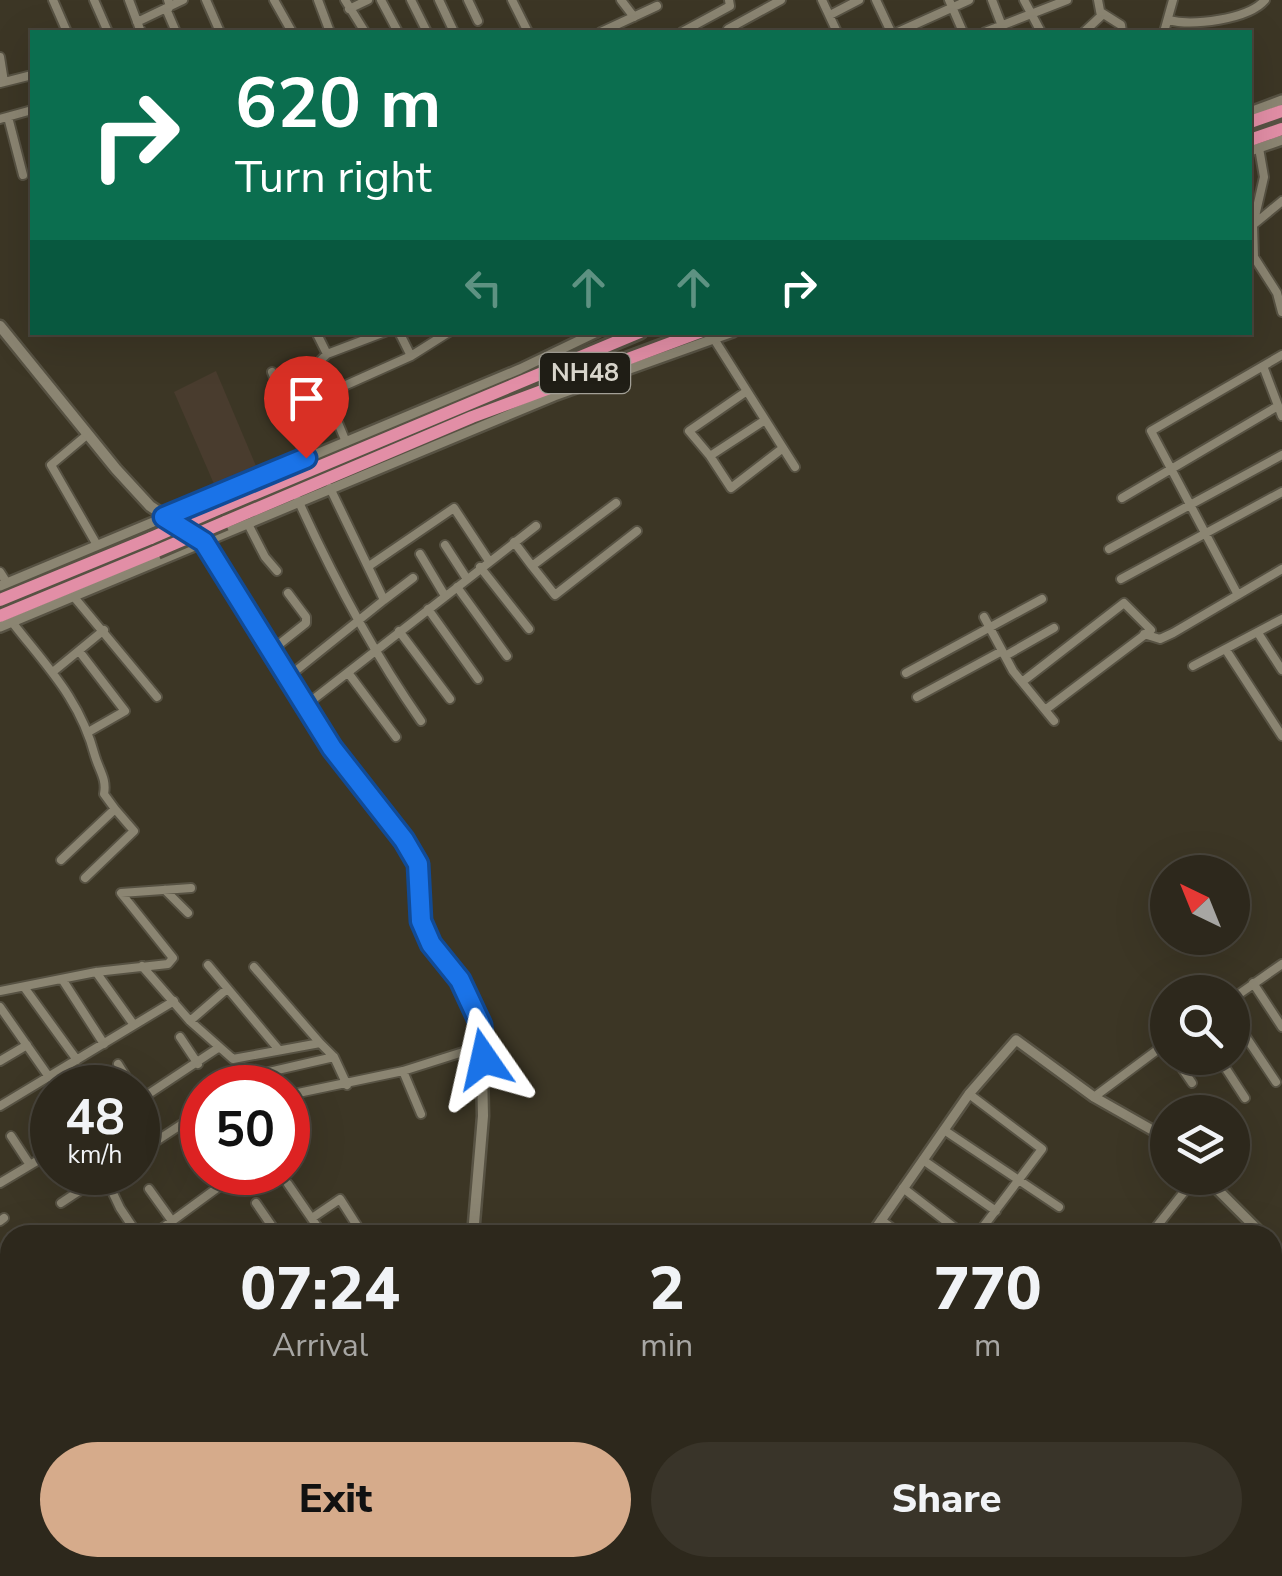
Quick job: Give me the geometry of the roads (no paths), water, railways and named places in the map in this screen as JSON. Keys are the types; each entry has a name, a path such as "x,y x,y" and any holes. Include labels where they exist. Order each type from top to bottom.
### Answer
{"highway":[{"path":"1252,121 1282,111"},
{"path":"1253,146 1282,129"},
{"name":"NH48","path":"0,600 154,544 633,335"},
{"name":"NH48","path":"222,515 692,335"},
{"name":"NH48","path":"6,619 154,544"}],"main road":[{"path":"0,326 116,470 164,517 204,542 332,748 404,840 418,864 421,921 431,944 460,980 481,1025 483,1116 474,1225"}],"street":[{"path":"94,0 107,30"},
{"path":"129,0 140,30"},
{"path":"136,22 169,3 183,0"},
{"path":"206,0 219,30"},
{"path":"274,0 291,30"},
{"path":"318,0 329,30"},
{"path":"364,30 347,5 368,0"},
{"path":"382,0 397,30"},
{"path":"411,0 426,30"},
{"path":"439,0 453,30"},
{"path":"468,0 478,22"},
{"path":"512,0 526,29"},
{"path":"622,0 634,17"},
{"path":"686,30 730,6 729,0"},
{"path":"728,30 780,0"},
{"path":"822,0 836,30"},
{"path":"830,15 858,0"},
{"path":"876,0 893,30"},
{"path":"898,30 950,4 969,0"},
{"path":"992,0 1002,26"},
{"path":"1024,0 1039,30"},
{"path":"991,30 1066,0"},
{"path":"1098,0 1102,13 1121,25 1122,30"},
{"path":"1165,30 1173,0"},
{"path":"1168,20 1191,25 1248,14 1265,0"},
{"path":"56,1 66,30"},
{"path":"169,3 175,30"},
{"path":"950,4 962,30"},
{"path":"605,30 657,6"},
{"path":"1086,30 1102,13"},
{"path":"0,58 2,82 30,76"},
{"path":"1252,111 1282,100"},
{"path":"23,175 4,118 30,111"},
{"path":"1282,140 1253,146 1264,176 1253,224 1252,256 1277,294 1282,312"},
{"path":"1253,224 1282,201"},
{"path":"317,335 326,354"},
{"path":"400,335 411,356"},
{"path":"326,394 411,356 444,335"},
{"path":"0,628 6,619 74,596 554,396 725,335"},
{"path":"346,442 314,367 326,354 364,337"},
{"path":"0,572 3,585 520,369 574,337"},
{"path":"714,339 795,467"},
{"path":"1238,595 1151,431 1282,355"},
{"path":"1122,498 1281,412 1263,366"},
{"path":"272,372 306,458"},
{"path":"283,399 321,383"},
{"path":"747,391 690,431 730,488 784,448"},
{"path":"710,456 765,420"},
{"path":"88,434 51,466 97,545"},
{"path":"1108,549 1282,454"},
{"path":"330,488 384,600"},
{"path":"1121,579 1282,492"},
{"path":"298,500 337,585 382,666 420,721"},
{"path":"532,566 616,504"},
{"path":"369,566 454,508 484,564 529,629"},
{"path":"248,524 276,571"},
{"path":"306,705 536,526"},
{"path":"514,542 555,595 637,531"},
{"path":"445,545 466,579"},
{"path":"420,554 445,596"},
{"path":"1144,634 1160,639 1282,570"},
{"path":"288,677 413,578"},
{"path":"457,587 506,656"},
{"path":"272,650 306,623 306,617 288,593"},
{"path":"74,596 157,697"},
{"path":"906,673 1042,598"},
{"path":"1022,682 1124,603 1150,630 1046,710"},
{"path":"428,609 478,679"},
{"path":"984,617 1022,682 1054,722"},
{"path":"6,619 54,671 90,731 106,783 104,794 134,831 86,878"},
{"path":"1192,666 1282,620"},
{"path":"917,697 1054,628"},
{"path":"54,671 104,630"},
{"path":"399,631 450,699"},
{"path":"1258,632 1282,670"},
{"path":"1226,650 1281,734"},
{"path":"79,651 124,711 90,731"},
{"path":"349,674 396,737"},
{"path":"61,860 115,810"},
{"path":"0,991 96,972 168,964 172,958 121,893 191,888"},
{"path":"165,890 188,914"},
{"path":"1250,986 1282,964"},
{"path":"208,965 280,1050"},
{"path":"142,966 190,1021 233,1059 320,1043"},
{"path":"254,967 334,1057 347,1085"},
{"path":"96,972 134,1025"},
{"path":"62,979 104,1044"},
{"path":"1253,984 1282,1026"},
{"path":"24,987 77,1060"},
{"path":"190,1021 227,989"},
{"path":"69,1065 174,1001"},
{"path":"1,1011 40,1065"},
{"path":"180,1037 198,1064"},
{"path":"877,1225 970,1094 1016,1040 1094,1097 1150,1129"},
{"path":"1250,1043 1276,1082"},
{"path":"0,1061 26,1045"},
{"path":"310,1091 402,1071 482,1046"},
{"path":"160,1086 218,1048"},
{"path":"1094,1097 1150,1056"},
{"path":"301,1065 334,1057"},
{"path":"402,1071 422,1114"},
{"path":"1187,1075 1192,1083"},
{"path":"0,1106 30,1088"},
{"path":"970,1094 1042,1149 985,1225"},
{"path":"944,1130 1059,1208"},
{"path":"0,1184 30,1165 11,1136"},
{"path":"923,1160 996,1210"},
{"path":"904,1188 951,1225"},
{"path":"61,1203 73,1195"},
{"path":"114,1195 131,1225"},
{"path":"153,1195 172,1221"},
{"path":"167,1225 208,1195"},
{"path":"296,1195 317,1225"},
{"path":"1158,1225 1182,1195"},
{"path":"1223,1195 1253,1225"},
{"path":"312,1218 340,1199 357,1225"},
{"path":"256,1202 271,1225"},
{"path":"881,1220 888,1225"}]}
